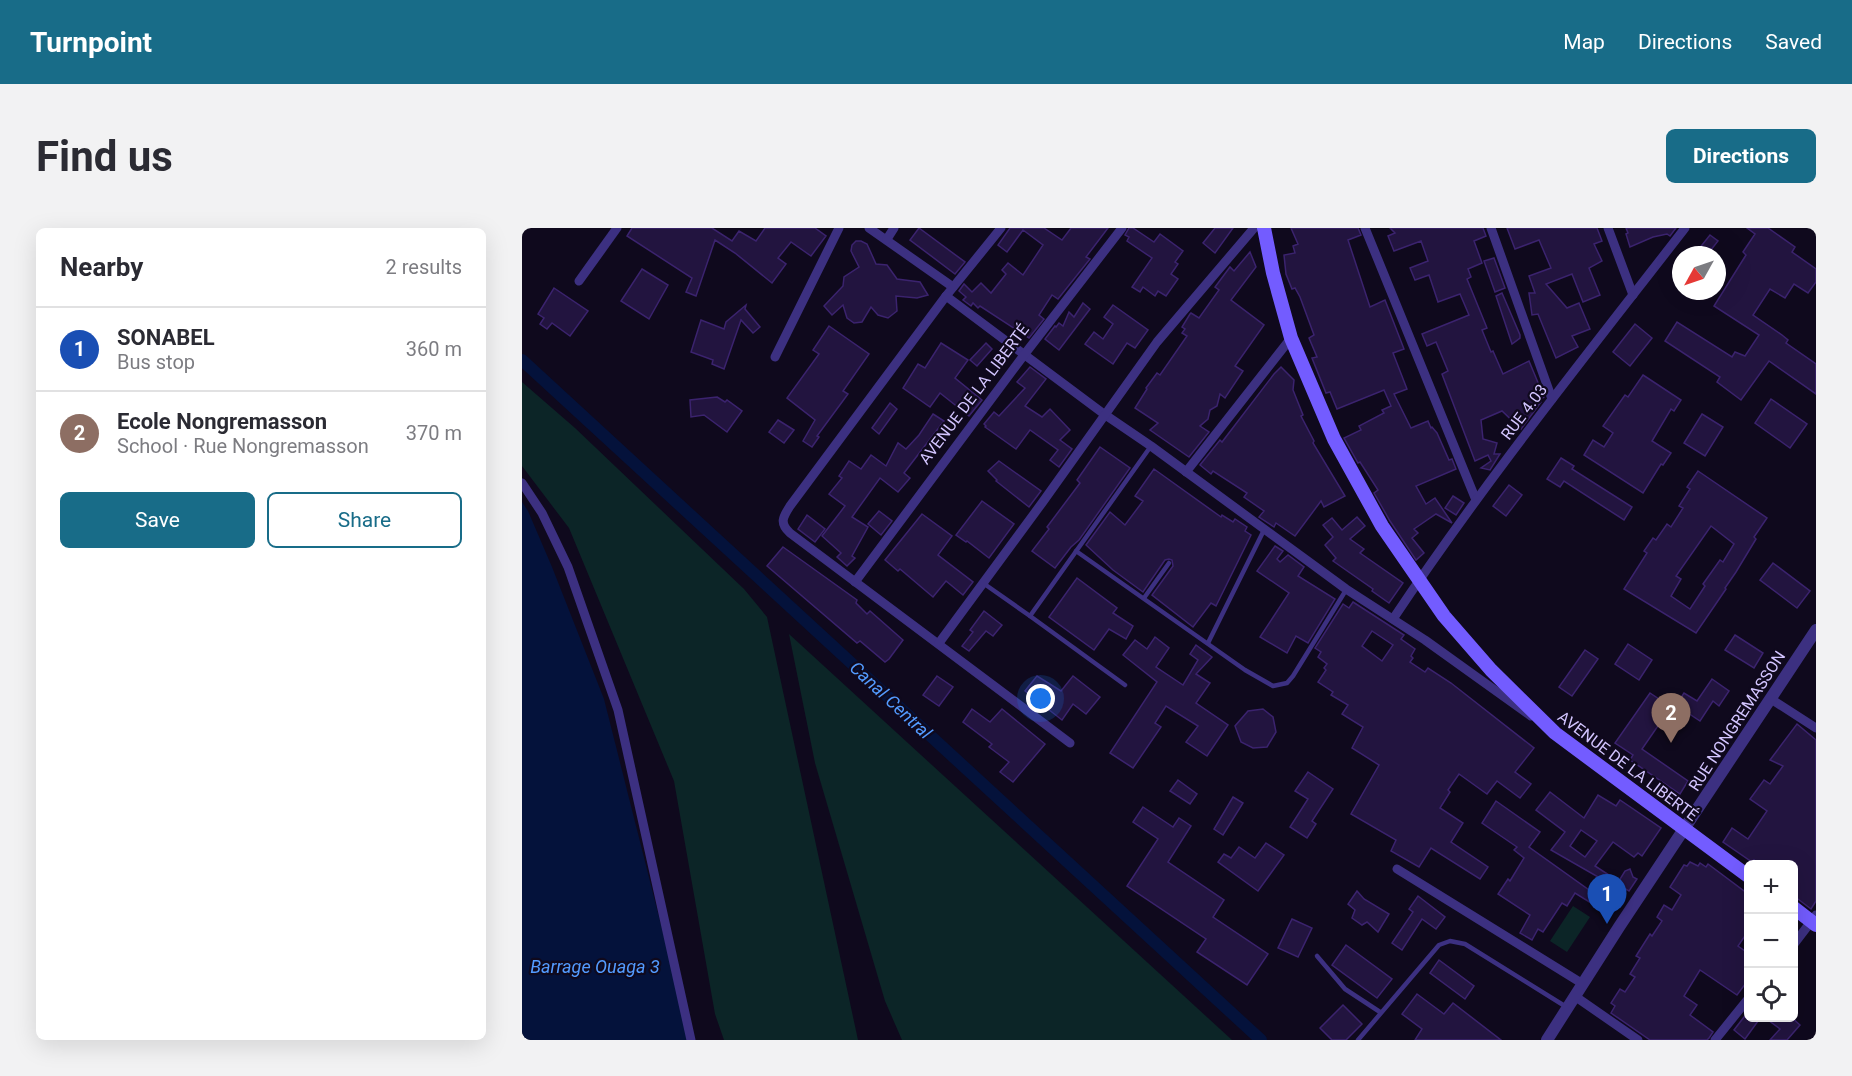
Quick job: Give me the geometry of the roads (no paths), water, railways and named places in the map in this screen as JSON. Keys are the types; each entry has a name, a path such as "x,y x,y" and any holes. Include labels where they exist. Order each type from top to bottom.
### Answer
{"main road":[{"name":"AVENUE DE LA LIBERTÉ","path":"1264,228 1273,273 1292,338 1334,439 1382,526 1418,580 1468,646 1555,734 1744,872"},
{"path":"1798,910 1815,920"}],"street":[{"path":"579,280 617,228"},
{"path":"775,357 839,228"},
{"path":"869,228 953,287"},
{"path":"887,239 894,228"},
{"path":"1001,228 946,296 790,506 783,516 784,528 1070,743"},
{"name":"AVENUE DE LA LIBERTÉ","path":"855,582 1122,228"},
{"path":"939,643 1157,342 1254,228"},
{"path":"1365,228 1476,500"},
{"path":"1491,228 1552,399"},
{"path":"1608,228 1633,295"},
{"name":"RUE 4.03","path":"1393,619 1418,580 1476,500 1684,228"},
{"path":"946,296 1104,414 1346,589 1393,619 1555,734"},
{"path":"1186,472 1292,338"},
{"path":"522,483 542,513 568,567 618,710 691,1040"},
{"name":"RUE NONGREMASSON","path":"1547,1040 1816,630"},
{"path":"1771,699 1816,728"},
{"path":"1397,869 1583,984"},
{"path":"1798,939 1815,920"},
{"path":"1576,997 1638,1040"},
{"path":"1715,1040 1744,1005"}],"lane":[{"path":"1030,616 1151,446"},
{"path":"1208,643 1264,529"},
{"path":"1076,551 1273,686 1281,685 1293,676 1346,589"},
{"path":"1144,598 1169,563"},
{"path":"982,583 1125,685"},
{"path":"1358,1040 1438,945 1450,941 1465,944 1568,1008"},
{"path":"1317,956 1345,990 1380,1012"}],"water":[{"name":"Barrage Ouaga 3","path":"522,502 552,567 604,699 690,1040 522,1040"}],"waterway":[{"name":"Canal Central","path":"522,360 1261,1040"}],"place":[{"name":"Ecole Nongremasson","path":"1671,743"},
{"name":"SONABEL","path":"1607,924"}]}
